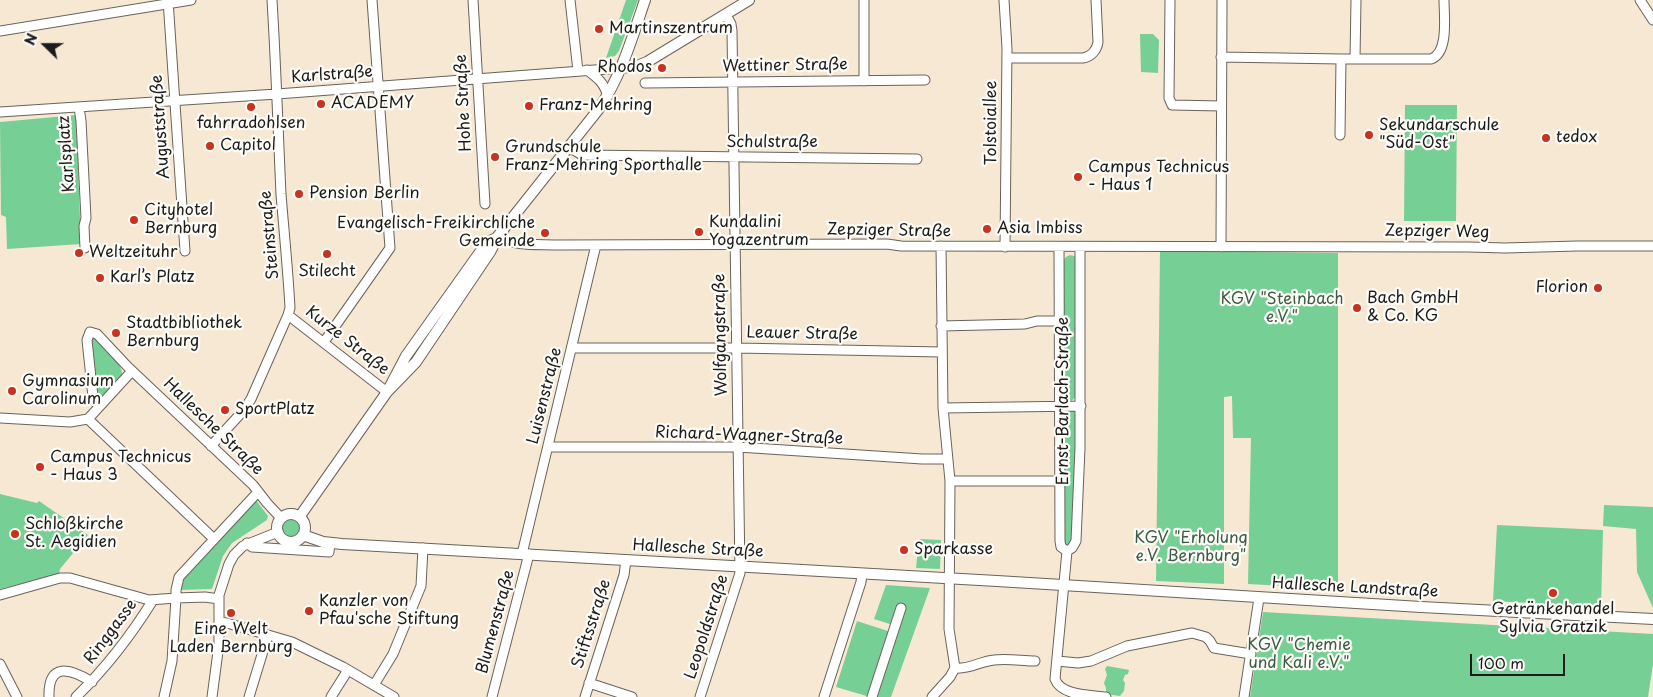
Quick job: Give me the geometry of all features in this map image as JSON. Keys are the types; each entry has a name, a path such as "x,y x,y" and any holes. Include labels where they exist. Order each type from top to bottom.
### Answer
{"main road":[{"path":"300,516 387,392 406,356 483,248 488,242 498,236 608,96 621,68 646,0"},
{"path":"621,68 637,66 647,62 750,0"},
{"path":"290,514 300,516 305,525 303,536 297,541 289,542 282,539 278,532 281,518 290,514"},
{"name":"Hallesche Straße","path":"303,536 330,543 1065,586"},
{"name":"Hallesche Landstraße","path":"1065,586 1649,619"}],"street":[{"path":"0,31 168,2 191,0"},
{"name":"Steinstraße","path":"211,446 243,411 251,399 290,308 288,257 284,235 272,0"},
{"path":"324,342 390,248 372,0"},
{"name":"Hohe Straße","path":"473,0 485,204"},
{"path":"570,0 583,70 600,79 605,86 608,96"},
{"path":"864,0 864,81"},
{"name":"Tolstoiallee","path":"1004,0 1007,58 1005,247"},
{"path":"1007,58 1083,58 1090,55 1097,47 1098,42 1096,0"},
{"path":"1170,0 1169,98 1172,105 1221,106"},
{"path":"1221,247 1222,0"},
{"path":"1355,59 1356,0"},
{"path":"1222,57 1431,59 1437,57 1442,48 1444,0"},
{"path":"1640,0 1653,20"},
{"name":"Auguststraße","path":"168,2 185,251"},
{"name":"Wolfgangstraße","path":"726,15 731,24 732,31 740,566"},
{"path":"1340,135 1341,59"},
{"name":"Karlstraße","path":"79,107 175,102 621,68"},
{"name":"Wettiner Straße","path":"645,83 925,80"},
{"name":"Karlsplatz","path":"0,112 79,107 86,218 84,226 85,248"},
{"name":"Schulstraße","path":"569,147 582,155 917,159"},
{"name":"Zepziger Straße","path":"498,236 517,243 596,245 887,244 901,246 1005,247 1221,247"},
{"name":"Luisenstraße","path":"526,554 548,447 596,245"},
{"path":"932,697 950,677 955,668 949,629 950,481 943,408 941,246"},
{"name":"Zepziger Weg","path":"1221,247 1506,248 1653,246"},
{"name":"Ernst-Barlach-Straße","path":"1059,247 1060,541 1061,547 1067,551"},
{"name":"Ernst-Barlach-Straße","path":"1067,551 1072,548 1076,541 1080,448 1080,247"},
{"name":"Kurze Straße","path":"288,315 387,392"},
{"path":"941,326 1025,324 1035,317 1059,321"},
{"name":"Hallesche Straße","path":"100,405 93,398 87,340 90,332 97,334 132,371 253,485 281,518"},
{"name":"Leauer Straße","path":"572,348 737,348 941,352"},
{"path":"0,418 70,422 88,419 132,371"},
{"path":"943,408 1081,406"},
{"path":"88,419 214,539"},
{"name":"Richard-Wagner-Straße","path":"548,447 738,448 948,459"},
{"path":"950,481 1060,481"},
{"path":"164,697 172,661 179,577 258,492"},
{"path":"212,697 219,644 219,599 231,560 237,551 247,543 278,532"},
{"name":"Hallesche Straße","path":"247,543 252,546 329,552 330,543"},
{"path":"374,685 392,654 420,589 423,548"},
{"name":"Ernst-Barlach-Straße","path":"1067,551 1055,679 1059,686 1069,691 1092,696"},
{"name":"Blumenstraße","path":"492,697 526,554"},
{"name":"Stiftsstraße","path":"585,697 624,575 626,560"},
{"name":"Leopoldstraße","path":"700,697 739,578 740,566"},
{"path":"825,697 862,574"},
{"path":"0,595 60,578 70,578 153,600 205,597 219,599"},
{"path":"1244,697 1260,598"},
{"name":"Ringgasse","path":"76,697 92,682 125,643 153,600"},
{"path":"872,697 901,608"},
{"path":"219,622 292,642 348,670 394,697"},
{"path":"1056,661 1092,661 1127,646 1192,633 1206,637 1214,648 1251,654"},
{"path":"248,697 268,635"},
{"path":"955,668 964,668 996,659 1036,661"},
{"path":"0,664 17,697"},
{"name":"Ringgasse","path":"49,697 51,680 54,675 62,670 74,672 92,682"},
{"path":"331,697 348,670"},
{"path":"589,683 632,697"},
{"path":"1092,696 1106,697"}],"green space":[{"path":"626,0 638,0 619,51 615,56 606,58"},
{"path":"1140,34 1153,34 1159,40 1158,73 1141,72"},
{"path":"1405,105 1457,105 1456,221 1404,221"},
{"path":"76,115 81,244 7,249 6,217 1,215 0,122"},
{"name":"KGV \"Steinbach e.V.\"","path":"1160,251 1338,253 1338,589 1248,584 1251,438 1233,438 1232,396 1224,397 1224,584 1156,581"},
{"path":"1070,255 1077,259 1076,397 1071,401 1066,401 1063,398 1063,261"},
{"path":"93,335 113,356 122,372 122,377 100,398 97,398 91,342"},
{"path":"1072,409 1076,411 1074,534 1070,544 1065,544 1063,540 1064,420 1066,412"},
{"path":"0,494 37,503 39,501 88,535 60,569 59,574 0,589"},
{"path":"255,499 268,516 267,520 232,543 223,556 212,589 179,590 180,581"},
{"path":"1604,505 1653,507 1653,608 1637,572 1636,529 1603,526"},
{"path":"287,519 295,519 300,524 298,535 287,537 282,532 282,524"},
{"path":"1497,525 1603,530 1601,607 1493,601"},
{"path":"919,539 941,540 940,569 916,568"},
{"path":"886,585 930,588 891,697 876,697 899,627 874,619"},
{"name":"KGV \"Chemie und Kali e.V.\"","path":"1263,612 1653,634 1653,664 1648,697 1250,697"},
{"path":"857,621 891,632 870,697 836,687"},
{"path":"1107,666 1129,670 1123,680 1125,683 1124,691 1120,696 1106,694 1104,683 1107,675 1105,669"}],"place":[{"name":"Martinszentrum","path":"599,29"},
{"name":"Rhodos","path":"662,68"},
{"name":"ACADEMY","path":"321,104"},
{"name":"Franz-Mehring","path":"529,106"},
{"name":"fahrradohlsen","path":"251,107"},
{"name":"Sekundarschule \"Süd-Ost\"","path":"1369,135"},
{"name":"tedox","path":"1546,138"},
{"name":"Capitol","path":"210,146"},
{"name":"Grundschule Franz-Mehring Sporthalle","path":"495,157"},
{"name":"Campus Technicus - Haus 1","path":"1078,177"},
{"name":"Pension Berlin","path":"299,194"},
{"name":"Cityhotel Bernburg","path":"134,220"},
{"name":"Asia Imbiss","path":"987,229"},
{"name":"Kundalini Yogazentrum","path":"699,232"},
{"name":"Evangelisch-Freikirchliche Gemeinde","path":"545,233"},
{"name":"Weltzeituhr","path":"79,253"},
{"name":"Stilecht","path":"327,254"},
{"name":"Karl’s Platz","path":"100,278"},
{"name":"Florion","path":"1598,288"},
{"name":"Bach GmbH & Co. KG","path":"1357,308"},
{"name":"Stadtbibliothek Bernburg","path":"116,333"},
{"name":"Gymnasium Carolinum","path":"12,391"},
{"name":"SportPlatz","path":"225,410"},
{"name":"Campus Technicus - Haus 3","path":"40,467"},
{"name":"Schloßkirche St. Aegidien","path":"15,534"},
{"name":"Sparkasse","path":"904,550"},
{"name":"Getränkehandel Sylvia Gratzik","path":"1553,593"},
{"name":"Kanzler von Pfau'sche Stiftung","path":"309,611"},
{"name":"Eine Welt Laden Bernburg","path":"231,613"}],"park label":[{"name":"KGV \"Erholung e.V. Bernburg\"","path":"1191,548"}]}
